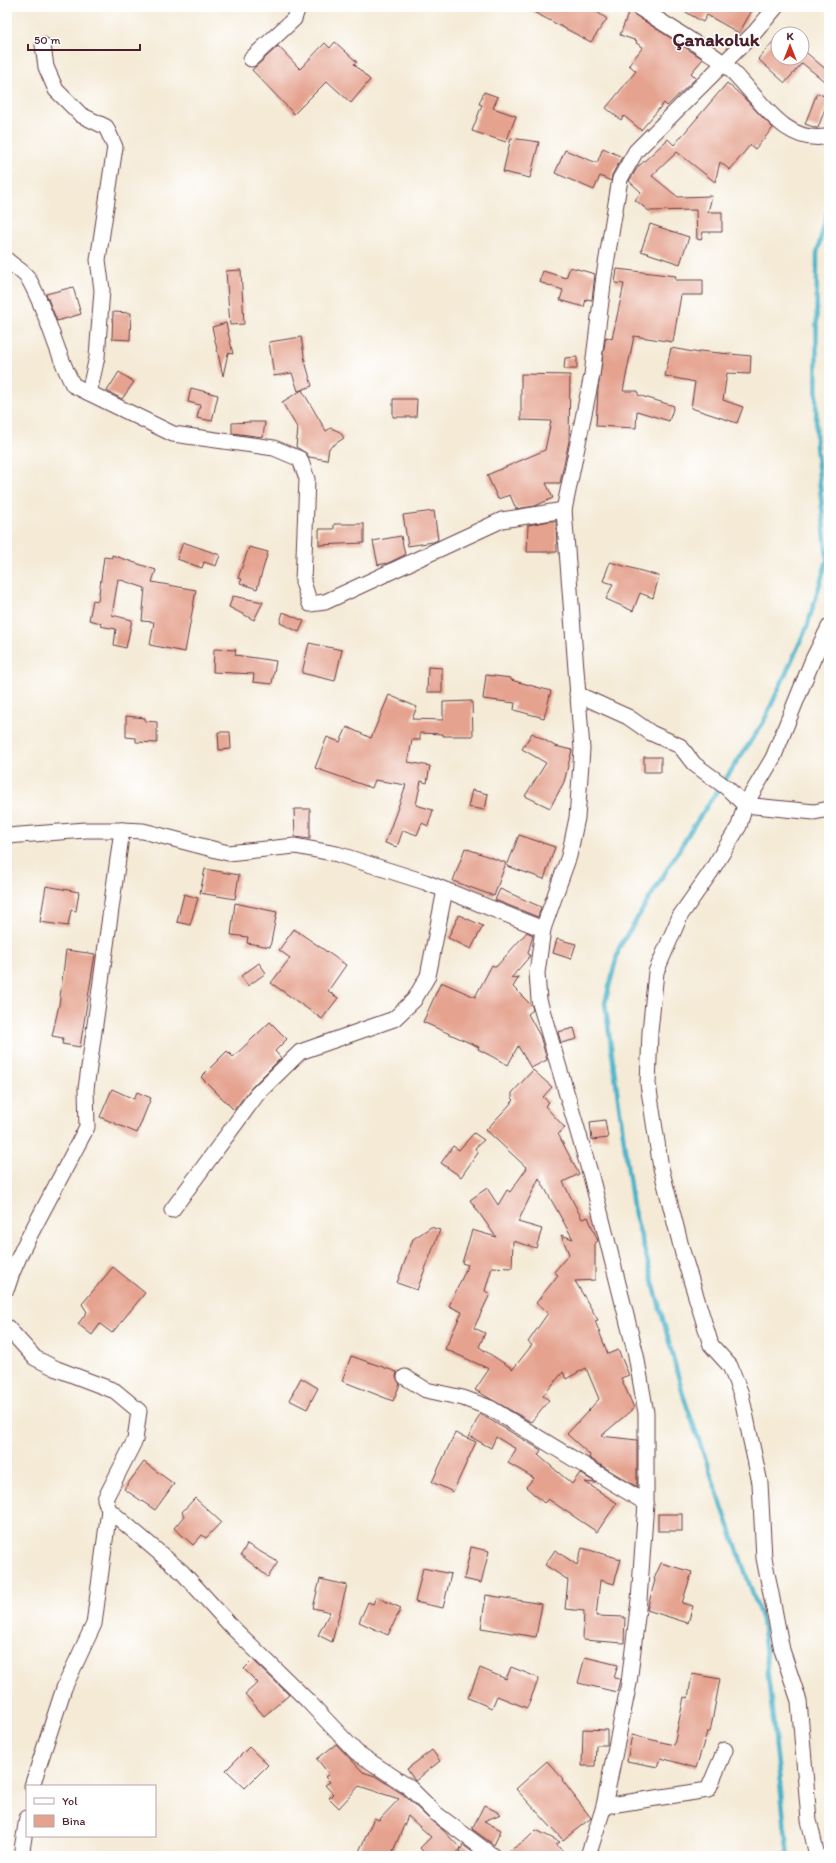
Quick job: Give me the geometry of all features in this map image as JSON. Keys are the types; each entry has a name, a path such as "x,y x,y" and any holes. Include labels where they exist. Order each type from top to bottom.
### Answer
{"street":[{"path":"251,59 294,19 298,7"},
{"path":"638,7 723,63 773,117 798,134 823,137 829,136"},
{"path":"588,1856 604,1806 629,1683 639,1600 646,1503 646,1413 636,1355 591,1176 539,1000 537,972 543,929 569,856 577,818 582,749 564,510 592,375 604,276 620,179 636,151 755,32 776,7"},
{"path":"43,45 46,67 56,90 81,115 106,127 115,147 98,260 102,290 97,356 89,393"},
{"path":"7,260 27,277 73,386 172,434 274,448 300,459 307,479 303,582 310,604 325,602 502,520 564,510"},
{"path":"816,1856 809,1820 799,1701 782,1650 764,1558 760,1483 741,1394 730,1366 711,1345 683,1254 661,1168 648,1084 650,1032 656,972 680,916 710,874 739,826 745,805 773,758 813,659 829,627"},
{"path":"577,694 628,717 651,733 680,746 694,764 727,788 745,805 814,812 829,809"},
{"path":"7,836 86,830 122,830 143,831 228,853 295,846 337,854 425,882 543,929"},
{"path":"7,1288 23,1248 87,1127 86,1089 122,830"},
{"path":"172,1210 258,1093 300,1052 394,1019 414,1000 428,976 445,890"},
{"path":"7,1326 35,1358 57,1369 115,1391 139,1411 135,1440 105,1499 109,1510 94,1624 64,1688 32,1785"},
{"path":"405,1377 426,1390 463,1398 490,1408 646,1503"},
{"path":"109,1510 182,1572 232,1628 308,1701 356,1752 410,1788 435,1813 493,1856"},
{"path":"604,1806 708,1790 725,1750"},
{"path":"21,1856 26,1824"}],"building":[{"path":"524,7 590,7 607,19 591,42"},
{"path":"677,7 754,7 739,33 707,15 703,22"},
{"path":"629,11 703,59 691,73 696,78 667,106 664,103 641,130 624,116 621,120 606,108 636,71 629,65 643,47 636,43 637,41 620,35"},
{"path":"335,42 357,62 354,64 370,80 351,103 327,81 294,114 252,70 278,46 300,69 325,43 330,48"},
{"path":"770,45 770,66 799,66 785,83 758,59"},
{"path":"810,56 829,72 829,85 806,66 810,66"},
{"path":"727,83 773,128 755,149 750,145 730,170 720,162 715,182 677,152 652,176 678,197 712,196 708,212 722,212 722,232 703,232 701,240 697,239 696,210 649,211 635,200 641,192 629,181 639,165 668,139 674,145"},
{"path":"484,92 498,97 493,108 516,116 506,142 472,131 482,105 479,104"},
{"path":"817,93 829,98 818,128 816,128 805,124"},
{"path":"511,138 539,142 530,178 503,172"},
{"path":"603,148 622,157 612,175 611,181 600,176 594,190 555,173 565,150 597,163"},
{"path":"650,224 689,237 680,264 641,251"},
{"path":"570,267 595,274 592,300 586,299 584,307 560,300 563,290 539,282 543,271 566,278"},
{"path":"617,269 676,276 675,280 703,280 703,295 681,295 673,342 634,336 623,391 638,391 638,395 674,406 669,421 637,411 636,428 596,426 598,389 605,341 606,337 612,339 624,284 615,283"},
{"path":"241,270 244,324 230,325 226,271"},
{"path":"73,287 81,314 57,321 46,294"},
{"path":"113,312 131,313 130,340 112,339"},
{"path":"226,323 233,354 228,353 223,376 212,327"},
{"path":"301,337 305,361 312,386 298,391 292,373 274,376 269,342"},
{"path":"671,348 699,353 699,351 751,356 750,374 727,373 723,400 743,407 737,423 691,408 695,382 665,376"},
{"path":"577,357 577,369 564,369 565,358"},
{"path":"119,372 134,382 122,399 107,391"},
{"path":"521,374 570,375 569,441 560,483 546,483 553,498 535,506 516,509 510,495 498,499 487,475 545,450 551,421 521,420"},
{"path":"191,388 218,395 212,421 197,418 200,405 188,402"},
{"path":"302,390 326,431 331,428 340,432 344,438 329,448 327,460 309,457 306,453 296,447 298,429 282,402"},
{"path":"393,399 417,399 416,417 393,417"},
{"path":"265,422 263,437 232,433 232,423"},
{"path":"434,511 438,540 408,546 403,515"},
{"path":"556,521 557,552 527,552 528,525"},
{"path":"334,524 364,524 364,543 319,545 319,529 334,529"},
{"path":"401,536 405,555 388,563 378,565 373,541"},
{"path":"183,542 220,555 216,566 204,562 202,568 177,559"},
{"path":"249,547 268,552 257,589 240,583 242,579 238,578"},
{"path":"112,555 156,570 152,582 196,590 185,652 150,645 154,622 142,621 145,588 118,579 112,615 132,620 126,648 114,645 116,629 100,626 101,623 89,620 93,600 98,601 104,557 112,558"},
{"path":"610,562 659,576 653,598 640,593 633,611 606,599 613,584 603,581"},
{"path":"233,596 263,602 254,620 229,607"},
{"path":"283,612 304,621 299,632 280,623"},
{"path":"309,643 342,650 335,681 302,673"},
{"path":"214,649 236,650 235,655 276,661 272,684 253,682 254,674 213,672"},
{"path":"428,667 442,668 442,692 427,692"},
{"path":"486,675 511,678 511,680 551,691 544,718 514,710 515,703 483,699"},
{"path":"389,695 417,707 412,719 443,720 443,702 472,701 473,736 443,736 443,734 420,733 420,740 412,740 408,762 430,766 427,783 421,781 416,805 433,810 428,826 422,823 417,835 403,830 397,847 385,843 406,785 375,780 372,788 315,768 327,737 340,742 347,727 371,738"},
{"path":"126,716 145,718 145,721 157,722 157,743 136,742 136,738 126,737"},
{"path":"218,732 230,732 231,749 219,750"},
{"path":"532,733 555,746 572,750 564,782 550,808 525,796 546,763 522,749"},
{"path":"644,757 661,757 661,772 644,772"},
{"path":"472,790 488,794 485,810 468,807"},
{"path":"294,809 310,809 310,839 295,837"},
{"path":"519,835 555,847 544,879 507,866"},
{"path":"465,848 506,863 494,896 453,881"},
{"path":"205,869 239,875 235,899 200,893"},
{"path":"46,886 79,892 76,911 71,910 68,926 40,922"},
{"path":"500,889 541,907 538,917 495,900"},
{"path":"184,894 198,898 190,925 177,922"},
{"path":"235,903 277,912 270,947 247,943 248,937 231,935"},
{"path":"459,915 483,926 471,949 448,938"},
{"path":"294,929 346,965 328,991 338,998 322,1019 271,983 290,958 279,950"},
{"path":"527,932 533,935 528,953 530,956 511,978 519,977 513,987 532,1006 533,1010 528,1014 540,1036 547,1060 531,1068 518,1046 508,1065 478,1049 479,1047 423,1022 441,982 475,997 492,965 496,967"},
{"path":"557,939 576,944 571,959 553,953"},
{"path":"66,950 95,954 80,1047 62,1044 63,1038 52,1036 59,1005"},
{"path":"259,963 266,973 248,986 241,976"},
{"path":"270,1022 287,1039 275,1051 281,1058 252,1087 234,1110 201,1077 227,1051 233,1057"},
{"path":"574,1028 577,1039 561,1043 558,1032"},
{"path":"533,1070 552,1087 543,1097 549,1102 545,1106 565,1128 558,1134 579,1174 563,1182 582,1219 588,1217 598,1241 595,1243 595,1280 575,1281 598,1320 595,1321 608,1354 618,1350 629,1375 621,1378 634,1408 601,1436 637,1440 637,1487 589,1458 590,1455 567,1434 599,1399 586,1368 566,1379 563,1372 543,1396 549,1400 531,1422 475,1390 489,1369 445,1349 462,1312 449,1306 468,1265 462,1263 472,1230 496,1237 470,1200 487,1188 498,1205 507,1190 510,1192 527,1168 486,1130 514,1100 512,1098 512,1093","holes":["539,1178 573,1239 561,1235 569,1254 554,1272 558,1275 536,1303 548,1313 528,1342 532,1345 513,1369 479,1347 485,1333 474,1328 490,1294 485,1291 492,1267 512,1268 513,1241 536,1248 542,1229 518,1222"]},
{"path":"112,1089 134,1099 137,1092 151,1098 137,1133 100,1117"},
{"path":"605,1120 608,1138 592,1140 590,1122"},
{"path":"474,1133 484,1140 475,1148 478,1153 461,1177 441,1163 453,1146 459,1150"},
{"path":"431,1227 440,1230 417,1290 397,1283 413,1239"},
{"path":"113,1267 145,1293 112,1333 100,1324 92,1335 78,1324 87,1312 82,1304"},
{"path":"351,1356 397,1372 396,1377 400,1384 393,1401 342,1381"},
{"path":"301,1378 318,1388 307,1409 289,1400"},
{"path":"480,1414 541,1450 538,1455 572,1484 580,1473 596,1483 585,1482 617,1503 597,1532 548,1499 544,1503 526,1487 534,1478 508,1463 516,1449 496,1437 491,1448 469,1436"},
{"path":"455,1433 476,1442 453,1492 432,1482"},
{"path":"144,1462 174,1484 155,1510 124,1489"},
{"path":"195,1498 221,1522 206,1538 202,1535 193,1545 174,1528 184,1516 182,1512"},
{"path":"658,1514 682,1514 682,1531 658,1531"},
{"path":"247,1544 278,1562 268,1577 241,1555"},
{"path":"471,1547 489,1551 481,1583 464,1579"},
{"path":"582,1548 621,1559 614,1584 600,1580 596,1616 625,1617 624,1643 583,1640 584,1611 565,1609 568,1580 545,1565 555,1550 577,1565"},
{"path":"661,1563 692,1572 682,1603 693,1606 688,1623 647,1610 654,1579"},
{"path":"423,1568 451,1574 443,1608 415,1602"},
{"path":"320,1579 347,1585 332,1642 318,1635 330,1612 313,1608"},
{"path":"486,1595 542,1604 536,1637 481,1628"},
{"path":"376,1597 401,1608 388,1635 359,1622 368,1602 373,1604"},
{"path":"585,1657 618,1665 614,1678 620,1679 617,1692 578,1683"},
{"path":"253,1660 289,1695 264,1716 245,1694 258,1683 244,1669"},
{"path":"511,1667 539,1678 527,1708 497,1696 492,1708 468,1698 480,1668 506,1679"},
{"path":"692,1674 720,1679 710,1732 707,1732 696,1768 661,1758 658,1767 627,1761 632,1735 674,1745 684,1697 688,1698"},
{"path":"583,1729 607,1730 607,1745 596,1745 595,1766 582,1766"},
{"path":"336,1744 363,1772 375,1776 404,1795 444,1831 461,1849 453,1856 427,1856 420,1848 431,1837 408,1816 391,1856 357,1856 374,1818 379,1820 399,1799 359,1786 339,1808 329,1798 333,1794 325,1785 330,1782 325,1777 329,1774 317,1759"},
{"path":"249,1747 268,1765 245,1788 226,1770"},
{"path":"432,1750 440,1761 415,1781 407,1769"},
{"path":"547,1761 563,1779 562,1780 591,1818 563,1840 516,1789"},
{"path":"484,1805 501,1814 484,1821 501,1830 494,1845 472,1829"},
{"path":"536,1830 560,1842 556,1845 569,1856 502,1856 527,1839"},
{"path":"463,1845 478,1856 465,1856 460,1851"}],"waterway":[{"path":"788,1856 762,1620 684,1398 633,1207 605,1003 619,948 693,827 763,723 807,627 827,560 816,445 817,253 829,205"}],"district":[{"name":"Çanakoluk","path":"716,39"}]}
